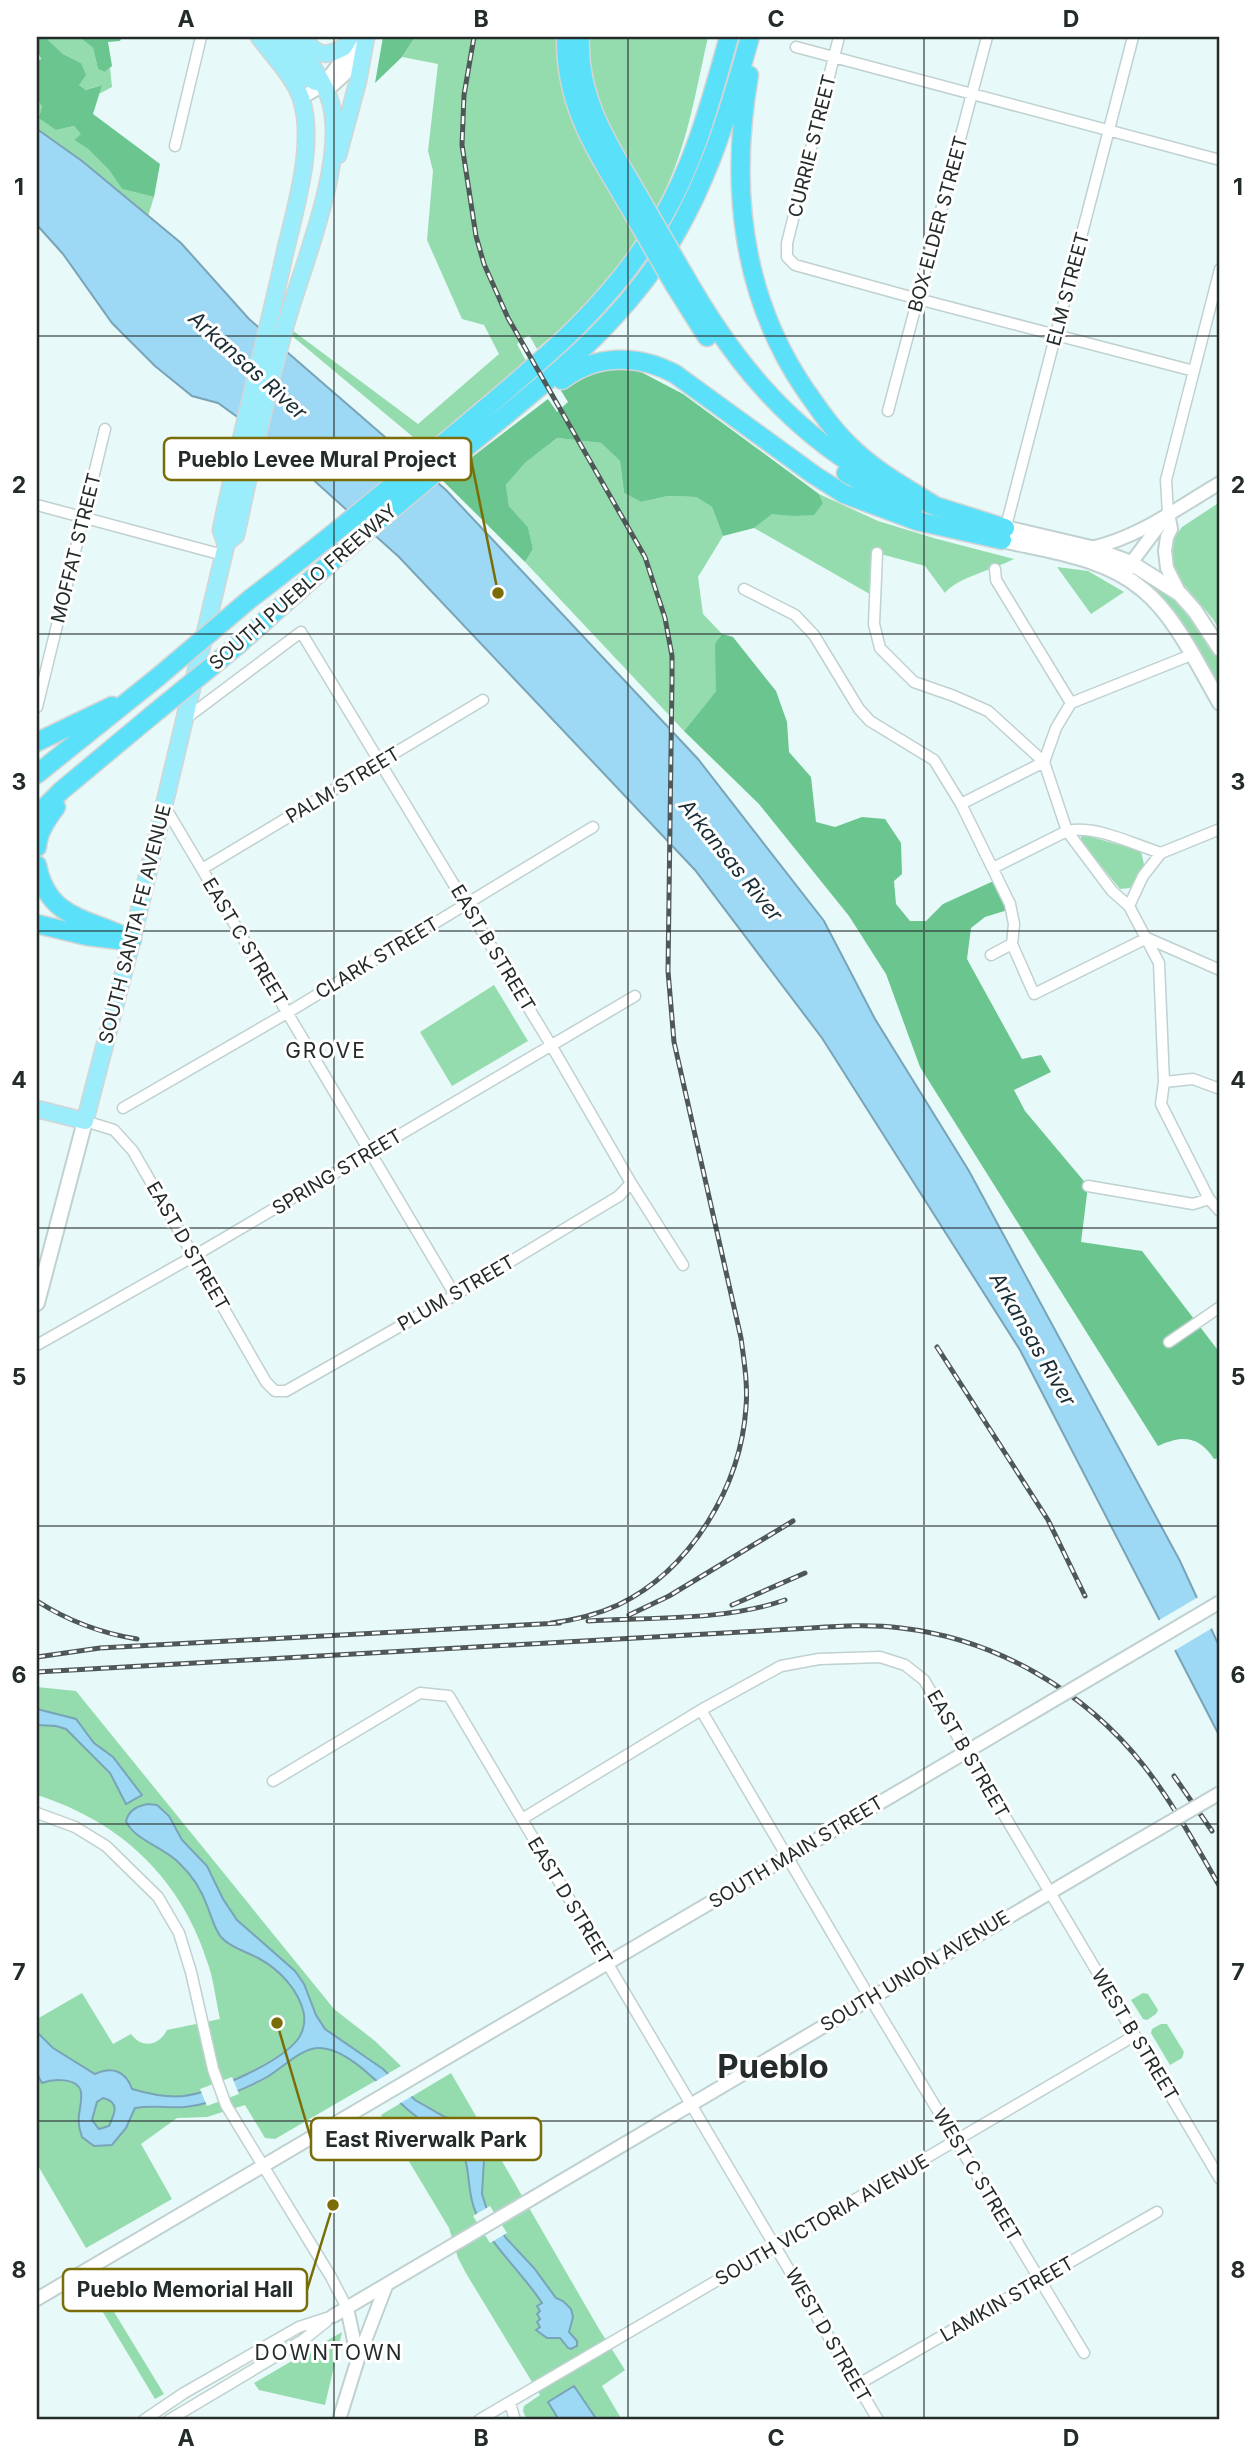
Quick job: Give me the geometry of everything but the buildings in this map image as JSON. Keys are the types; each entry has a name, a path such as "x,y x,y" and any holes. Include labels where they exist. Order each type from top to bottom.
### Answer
{"highway":[{"path":"566,37 568,78 576,108 589,137 634,201"},
{"path":"580,37 581,75 588,104 634,201 720,355 753,396 791,432 831,464 874,491 920,513 982,537"},
{"path":"691,159 718,37"},
{"name":"SOUTH PUEBLO FREEWAY","path":"37,815 61,791 239,644 340,553 604,300 656,229 691,159 729,37"},
{"name":"SOUTH PUEBLO FREEWAY","path":"37,774 250,599 444,454 482,434 563,368 600,333 634,295 664,254 689,211 709,167 750,37"},
{"path":"758,37 745,99 740,172 745,240 763,310 793,371 835,430 874,467 937,507"},
{"path":"679,279 733,354 762,388 797,422 856,467 899,491 1004,534"},
{"path":"482,434 499,430 569,375 589,365 611,359 645,361 675,374 844,494 917,521 982,537 1004,534"},
{"path":"37,742 140,692"},
{"path":"37,847 37,839 57,805 130,734"},
{"path":"37,865 39,877 48,894 64,912 83,921 113,929 132,940"},
{"path":"37,924 87,936 132,940"}],"main road":[{"path":"259,37 301,98"},
{"path":"270,37 310,79 323,85"},
{"name":"SOUTH SANTA FE AVENUE","path":"37,1303 132,940 225,549 236,535 284,328 329,181 333,155 331,104 314,68 288,37"},
{"path":"301,37 310,48 320,54 326,54 344,47 350,37"},
{"path":"329,181 346,128 365,37"},
{"name":"SOUTH SANTA FE AVENUE","path":"225,549 221,530 305,162 306,129 301,98"},
{"path":"1004,534 1091,548 1131,563 1180,594 1195,611 1220,649"},
{"path":"1004,534 1091,561 1144,589 1169,618 1220,703"},
{"path":"37,1109 85,1121"}],"street":[{"path":"301,98 323,85 349,50 350,37"},
{"path":"323,85 333,85 346,73 365,37"},
{"name":"CURRIE STREET","path":"839,37 788,243 787,257 795,265 918,299"},
{"name":"BOX ELDER STREET","path":"888,411 987,37"},
{"name":"ELM STREET","path":"1004,534 1133,37"},
{"path":"175,146 200,40"},
{"path":"796,47 1220,160"},
{"path":"1180,594 1167,568 1165,551 1171,529 1166,481 1220,269"},
{"path":"918,299 1194,371"},
{"name":"MOFFAT STREET","path":"37,707 105,429"},
{"path":"1091,548 1115,543 1220,483"},
{"path":"37,505 225,549"},
{"path":"1124,577 1131,563 1168,513"},
{"path":"877,553 874,624 880,648 914,682 988,711 1044,762 1067,831 1112,891 1129,906 1147,939 1159,963 1164,1082 1161,1104 1209,1199 1220,1211"},
{"path":"995,569 996,580 1071,704"},
{"path":"744,589 795,615 814,635 864,715 934,760 961,804 1010,904 1014,924 1012,944 1034,995 1147,939 1220,970"},
{"name":"EAST B STREET","path":"185,719 301,632 551,1045 631,1183 683,1265"},
{"path":"961,804 1044,762 1056,728 1071,704 1191,655"},
{"name":"PALM STREET","path":"202,869 483,700"},
{"name":"EAST C STREET","path":"165,807 455,1295"},
{"name":"CLARK STREET","path":"124,1108 287,1013 593,827"},
{"path":"993,868 1067,831 1081,829 1161,853"},
{"path":"1129,906 1143,876 1161,853 1220,829"},
{"path":"991,955 1012,944"},
{"name":"SPRING STREET","path":"37,1345 194,1256 635,996"},
{"path":"1164,1082 1193,1079 1220,1089"},
{"name":"EAST D STREET","path":"85,1121 108,1127 127,1143 266,1382 275,1391"},
{"name":"PLUM STREET","path":"275,1391 286,1391 455,1295 619,1196 631,1183"},
{"path":"1088,1186 1194,1204 1209,1199"},
{"path":"1170,1342 1220,1307"},
{"name":"SOUTH MAIN STREET","path":"37,2299 1220,1602"},
{"name":"EAST B STREET","path":"522,1819 701,1710 781,1666 819,1659 880,1657 905,1665 924,1680 1049,1892"},
{"name":"EAST D STREET","path":"273,1781 420,1693 449,1696 692,2106"},
{"path":"701,1710 870,1998"},
{"name":"SOUTH UNION AVENUE","path":"333,2316 1220,1793"},
{"path":"37,1813 75,1827 106,1846 158,1896 179,1933 220,2090 234,2118 340,2291 347,2308 358,2359"},
{"name":"WEST B STREET","path":"1049,1892 1220,2179"},
{"name":"WEST C STREET","path":"870,1998 1084,2353"},
{"name":"SOUTH VICTORIA AVENUE","path":"479,2420 1135,2036"},
{"name":"WEST D STREET","path":"692,2106 878,2420"},
{"name":"LAMKIN STREET","path":"857,2385 1157,2212"},
{"path":"339,2420 358,2359 386,2286"},
{"path":"144,2420 184,2393 299,2327 333,2316"},
{"path":"169,2420 303,2340 333,2316"},
{"path":"510,2403 515,2420"}],"green space":[{"path":"37,37 45,37 63,54 81,63 86,75 79,85 86,90 102,85 93,114 160,164 154,197 122,189 109,170 88,149 74,140 81,134 74,126 56,130 39,118 42,107 37,99 37,62 41,59 37,50"},
{"path":"45,37 83,37 93,48 98,69 105,72 110,68 112,87 99,94 101,85 86,90 79,85 81,63 63,54"},
{"path":"83,37 122,37 120,41 108,42 112,66 105,72 98,69 93,48"},
{"path":"383,37 415,37 402,57 375,83"},
{"path":"415,37 561,37 560,69 570,111 590,155 638,236 615,274 569,321 537,349 529,335 517,344 526,361 425,447 291,335 292,330 418,424 499,354 484,325 462,319 427,240 433,171 428,151 438,64 402,57"},
{"path":"587,37 708,37 682,145 667,186 657,206 652,208 590,90"},
{"path":"37,99 56,130 74,126 82,134 74,140 88,149 109,170 122,189 154,197 148,216 82,161 37,129"},
{"path":"608,366 639,371 683,394 819,494 823,503 814,515 772,514 754,528 723,536 712,507 696,497 668,496 641,502 624,493 620,461 601,443 557,438 525,463 506,485 509,506 528,527 533,549 525,562 442,480 548,399 557,412 568,402 560,389 580,375"},
{"path":"557,438 601,443 620,461 624,493 641,502 668,496 696,497 712,507 723,536 698,577 703,614 722,634 716,644 716,691 684,731 525,562 533,549 528,527 509,506 506,485 525,463"},
{"path":"819,494 878,521 1014,559 967,578 945,593 925,566 877,553 875,597 754,528 772,513 792,516 823,503"},
{"path":"1220,502 1220,631 1173,572 1170,559 1171,542 1182,527"},
{"path":"1057,567 1088,571 1124,592 1091,614"},
{"path":"1146,580 1170,595 1188,613 1209,642 1220,661 1220,690 1169,606"},
{"path":"722,634 733,637 776,691 787,722 789,752 811,777 816,822 835,827 862,817 885,819 901,843 902,874 894,881 896,904 910,921 926,921 943,904 998,879 1011,909 985,917 971,928 967,959 1022,1059 1041,1055 1051,1072 1014,1090 1025,1111 1088,1186 1081,1242 1142,1251 1220,1353 1220,1458 1214,1459 1202,1445 1189,1439 1174,1440 1158,1446 920,1067 886,974 849,916 759,804 684,731 716,691 715,644"},
{"path":"1081,834 1141,851 1144,865 1130,888 1120,889 1081,841"},
{"path":"494,985 528,1041 452,1086 420,1032"},
{"path":"37,1687 76,1691 334,2009 375,2041 401,2066 275,2139 265,2138 245,2105 207,2117 177,2118 141,2144 172,2199 86,2248 37,2164 37,2019 82,1993 113,2044 131,2034 140,2042 150,2044 160,2039 167,2030 220,2019 211,1973 198,1936 166,1881 122,1838 96,1821 37,1795"},
{"path":"1143,1993 1148,1994 1158,2010 1147,2020 1143,2019 1131,2000"},
{"path":"1167,2024 1184,2052 1182,2058 1170,2065 1151,2033 1152,2029"},
{"path":"451,2073 625,2370 602,2386 622,2420 527,2420 524,2406 540,2395 467,2275 458,2258 449,2228 381,2115"},
{"path":"97,2284 164,2394 155,2399 89,2289"},
{"path":"342,2332 325,2405 259,2390 254,2383"}],"water":[{"name":"Arkansas River","path":"37,129 82,161 181,243 249,319 446,490 698,759 824,921 875,1019 969,1171 1180,1561 1220,1648 1220,1737 1020,1350 822,1038 695,870 399,557 269,440 218,403 192,396 155,366 112,323 63,254 37,225"},
{"path":"37,1709 76,1719 94,1743 113,1757 142,1795 126,1804 110,1773 66,1729 37,1725"},
{"path":"144,1805 157,1805 169,1816 182,1840 207,1866 237,1920 295,1971 325,2029 383,2069 415,2100 445,2117 458,2120 467,2128 484,2159 482,2194 487,2210 506,2238 534,2268 556,2298 571,2309 573,2317 569,2332 577,2341 577,2346 568,2348 560,2338 547,2338 536,2330 540,2327 537,2314 540,2311 537,2306 542,2303 490,2237 476,2213 465,2160 453,2138 417,2117 370,2075 331,2050 311,2049 260,2081 199,2105 135,2108 126,2128 112,2145 94,2146 82,2137 79,2123 79,2087 58,2080 42,2083 37,2074 37,2032 53,2048 95,2074 113,2070 126,2078 132,2089 158,2095 184,2096 212,2089 262,2067 289,2048 300,2036 304,2024 304,2014 298,1997 287,1981 266,1963 225,1941 215,1927 203,1895 188,1873 173,1858 130,1827 126,1821 129,1814","holes":["103,2098 114,2105 113,2117 109,2126 99,2129 92,2120 97,2102"]},
{"path":"574,2386 597,2420 559,2420 548,2402"}],"pier":[{"path":"1200,1596 1214,1627 1172,1652 1156,1622"},
{"path":"391,2072 414,2095 397,2105 373,2083"},
{"path":"232,2077 239,2094 207,2106 200,2089"},
{"path":"490,2206 507,2233 490,2243 473,2216"}],"railway":[{"path":"474,37 464,95 462,145 476,236 484,264 508,318 645,557 665,618 672,656 668,971 674,1042 741,1338 746,1381 742,1437 734,1466 723,1495 689,1548 644,1590 618,1605 585,1617 551,1623"},
{"path":"937,1347 1048,1520 1085,1596"},
{"path":"629,1615 669,1596 793,1521"},
{"path":"732,1605 805,1573"},
{"path":"588,1621 713,1615 738,1612 785,1600"},
{"path":"37,1601 60,1615 85,1625 137,1639"},
{"path":"37,1657 100,1648 560,1623"},
{"path":"37,1672 845,1626 890,1627 936,1634 971,1644 1036,1673 1094,1714 1121,1739 1155,1780 1220,1887"},
{"path":"1174,1776 1212,1831"}],"place":[{"name":"Pueblo Levee Mural Project","path":"498,593"},
{"name":"East Riverwalk Park","path":"277,2023"},
{"name":"Pueblo Memorial Hall","path":"333,2205"}],"district":[{"name":"GROVE","path":"326,1050"},
{"name":"Pueblo","path":"773,2066"},
{"name":"DOWNTOWN","path":"329,2352"}]}
